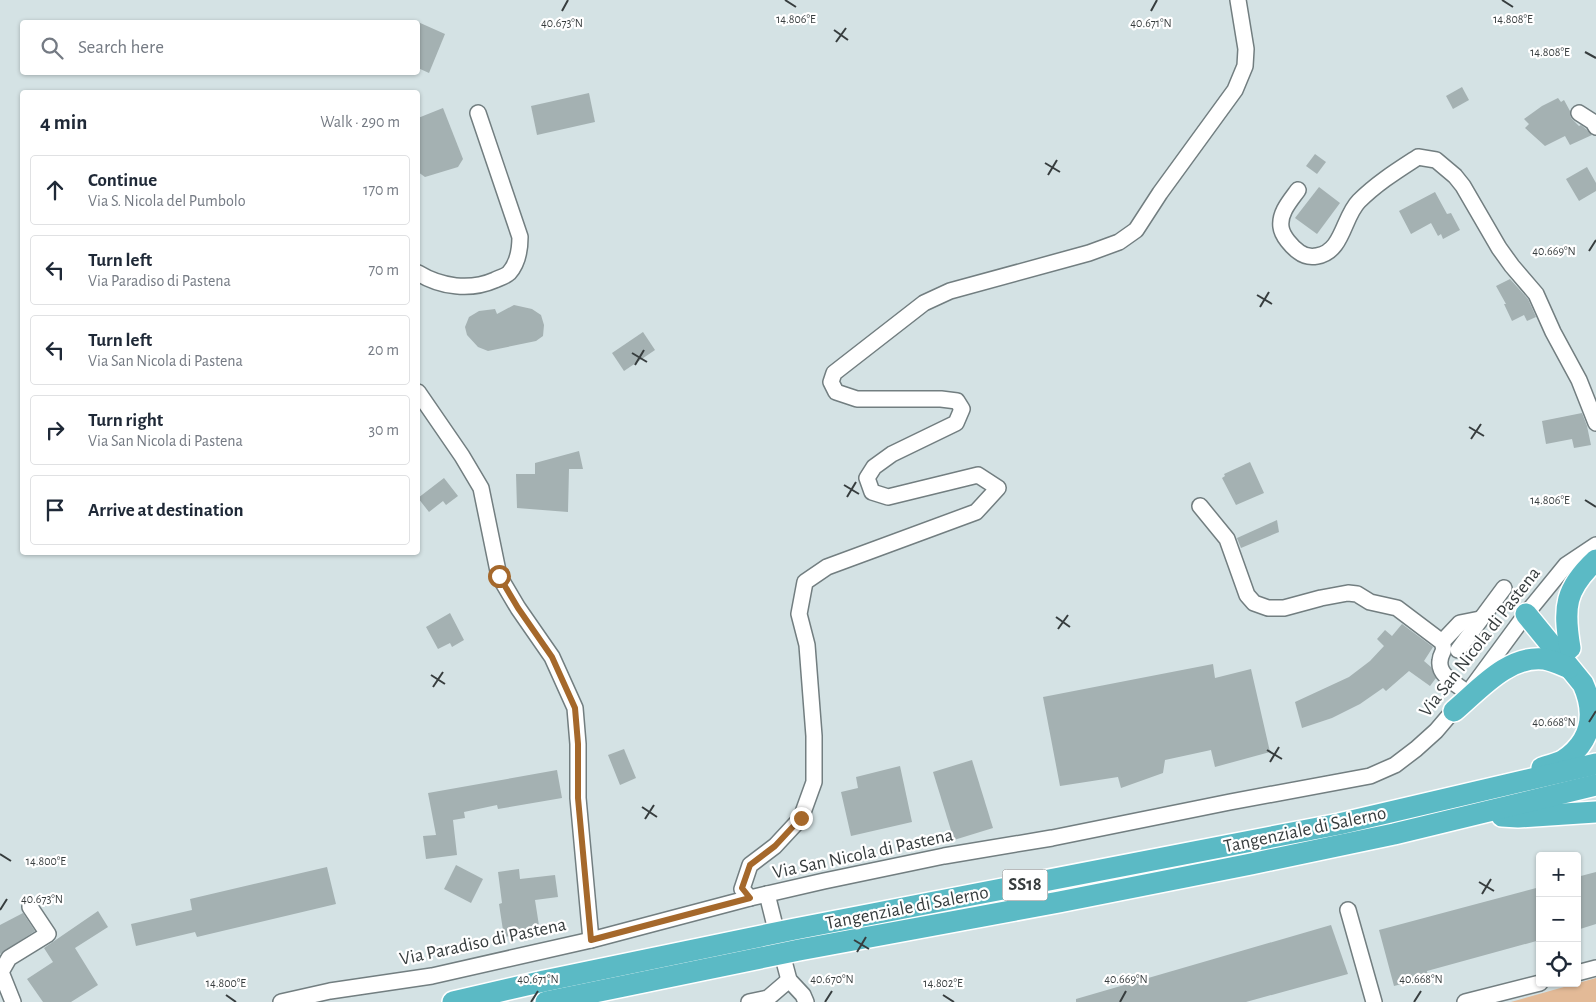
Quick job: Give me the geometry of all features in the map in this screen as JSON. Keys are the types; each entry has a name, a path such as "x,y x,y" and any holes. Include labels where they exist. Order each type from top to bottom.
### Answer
{"highway":[{"path":"1570,658 1566,624 1568,602 1574,583 1596,560"},
{"path":"1453,798 1563,760 1584,738 1590,725 1589,697 1570,658 1530,610"},
{"path":"1454,711 1511,664 1526,659 1570,658 1580,662 1596,677"},
{"name":"Tangenziale di Salerno","path":"453,1002 727,943 1339,824 1596,764"},
{"name":"Tangenziale di Salerno","path":"546,1002 799,950 1213,872 1394,834 1596,785"},
{"path":"1474,815 1518,817 1596,812"}],"street":[{"name":"Via San Nicola di Pastena","path":"1238,0 1246,48 1245,66 1235,90 1160,193 1136,230 1119,242 1096,250 950,291 924,303 834,373 830,382 836,392 857,399 941,399 957,401 962,409 956,423 892,454 874,467 868,478 872,492 888,497 978,475 998,488 976,512 827,567 805,582 799,614 807,645 814,736 814,782 801,818 775,846 750,865 742,888 750,898 944,856 1052,838 1370,776 1395,765 1416,749 1454,711 1566,565 1596,545"},
{"path":"1579,113 1593,122 1596,127"},
{"path":"420,274 439,283 464,287 485,284 508,274 519,253 520,237 478,114"},
{"path":"1298,190 1284,210 1281,219 1281,229 1292,246 1300,253 1312,257 1323,255 1334,248 1348,217 1358,202 1386,178 1418,157 1436,160 1455,176 1463,186 1499,248 1536,294 1553,332 1579,380 1596,424"},
{"path":"420,395 482,488 499,576 518,608 552,657 575,708 578,744 578,798 591,940"},
{"path":"1200,506 1227,539 1246,595 1254,603 1268,608 1284,608 1348,593 1357,594 1370,602 1397,608 1442,642 1444,650 1440,661 1441,670 1448,679 1468,693"},
{"path":"1458,650 1504,588"},
{"path":"1442,642 1460,622 1480,619"},
{"path":"767,894 774,922"},
{"name":"Via Paradiso di Pastena","path":"281,1002 330,991 432,976 591,940 750,898"},
{"path":"13,1002 1,972 10,958 48,934 30,907"},
{"path":"1348,910 1374,1002"},
{"path":"1581,972 1596,968"},
{"path":"750,1002 768,998 787,973 806,1002"},
{"path":"1465,1002 1536,984"}],"shaded area":[{"path":"1596,978 1596,1002 1511,1002 1564,987 1581,987 1581,982"}],"building":[{"path":"420,23 445,34 429,73 420,69"},
{"path":"1462,87 1469,100 1453,109 1446,96"},
{"path":"589,93 595,122 537,135 531,106"},
{"path":"1558,98 1561,102 1564,100 1570,111 1571,118 1592,135 1570,145 1565,136 1545,146 1525,128 1529,124 1524,119 1542,106"},
{"path":"443,108 463,159 458,167 425,177 420,173 420,117"},
{"path":"1315,154 1326,162 1317,174 1306,166"},
{"path":"1587,167 1596,183 1596,191 1579,201 1566,179"},
{"path":"1319,187 1340,203 1317,234 1295,218"},
{"path":"1435,192 1447,214 1451,213 1460,230 1443,239 1441,234 1438,236 1431,223 1411,234 1399,211"},
{"path":"1510,279 1528,299 1536,317 1527,321 1524,315 1512,321 1504,304 1506,304 1496,286"},
{"path":"514,305 532,309 541,315 544,325 543,336 536,341 488,351 478,347 467,335 465,327 469,317 479,311 495,309 497,314"},
{"path":"643,332 655,350 624,371 612,353"},
{"path":"1582,413 1591,445 1574,448 1572,439 1546,444 1542,421"},
{"path":"579,451 583,469 569,469 568,512 517,508 516,474 535,474 535,463"},
{"path":"1250,462 1264,493 1236,505 1222,478 1225,476 1224,474"},
{"path":"444,478 458,496 446,505 443,501 429,512 420,501 420,496"},
{"path":"1277,520 1279,532 1241,548 1237,538"},
{"path":"450,613 464,640 452,647 450,643 438,649 426,627"},
{"path":"1402,624 1433,647 1424,661 1431,667 1436,678 1430,686 1409,671 1386,691 1383,688 1360,704 1332,718 1302,728 1295,702 1349,677 1370,661 1384,646 1377,639 1385,630 1392,636"},
{"path":"1213,664 1215,678 1251,669 1270,752 1215,767 1211,750 1165,760 1163,773 1121,788 1118,777 1060,786 1043,697"},
{"path":"624,749 636,778 620,785 608,755"},
{"path":"972,760 993,828 954,840 933,772"},
{"path":"900,766 912,822 851,836 841,792 858,788 856,777"},
{"path":"557,770 562,798 498,809 497,805 464,812 465,818 453,820 457,855 426,859 423,836 436,835 428,793"},
{"path":"456,865 483,879 471,903 444,889"},
{"path":"327,867 336,904 197,937 195,932 136,946 131,924 192,910 190,899"},
{"path":"519,869 520,879 555,875 558,897 535,900 540,932 504,937 499,904 502,903 498,872"},
{"path":"1596,872 1596,924 1581,929 1581,897 1581,876"},
{"path":"1536,888 1536,941 1427,971 1428,977 1394,986 1379,930"},
{"path":"98,911 108,927 75,948 98,985 71,1002 43,1002 27,979 53,962 44,948"},
{"path":"23,913 35,931 0,954 0,925"},
{"path":"1331,925 1348,974 1246,1002 1076,1002 1076,999"}],"route":[{"path":"499,576 518,608 552,657 575,708 578,744 578,798 591,940 750,898 742,888 750,865 775,846 801,818"}]}
